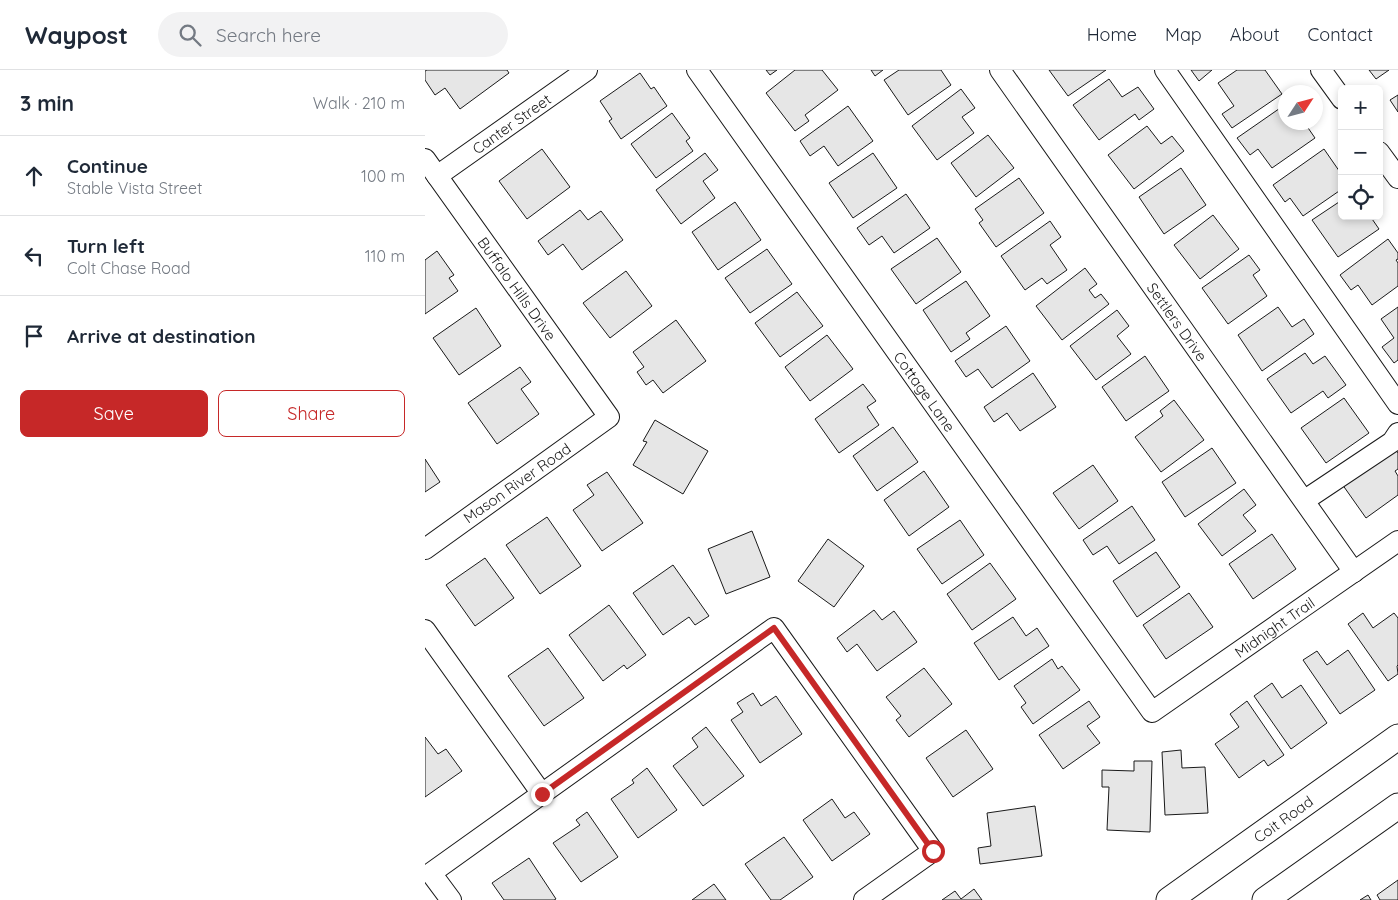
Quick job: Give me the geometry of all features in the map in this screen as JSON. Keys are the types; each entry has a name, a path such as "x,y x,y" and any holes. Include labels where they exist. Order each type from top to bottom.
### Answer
{"main road":[{"name":"Coit Road","path":"1169,900 1398,737"},
{"path":"1265,900 1398,806"}],"street":[{"name":"Canter Street","path":"437,176 587,70"},
{"name":"Cottage Lane","path":"697,70 1152,712"},
{"name":"Settlers Drive","path":"1000,70 1355,572"},
{"path":"1165,70 1398,404"},
{"path":"1321,70 1338,93"},
{"path":"1383,157 1398,178"},
{"name":"Buffalo Hills Drive","path":"425,159 609,417"},
{"name":"Mason River Road","path":"425,549 609,417"},
{"path":"1305,500 1392,442 1398,433"},
{"name":"Midnight Trail","path":"1152,712 1398,542"},
{"path":"451,900 431,873 774,628 933,851 864,900"},
{"path":"425,630 542,794"}],"building":[{"path":"507,70 509,73 460,109 445,88 435,95 425,80 425,71"},
{"path":"766,70 777,70 770,75"},
{"path":"795,70 822,70 838,90 805,115 809,121 795,131 766,93"},
{"path":"871,70 883,70 875,76"},
{"path":"899,70 941,70 951,85 908,115 884,80"},
{"path":"1049,70 1106,70 1068,96"},
{"path":"1191,70 1212,70 1199,81"},
{"path":"1237,70 1265,70 1278,88 1278,97 1232,128 1222,114 1234,106 1218,83"},
{"path":"1369,70 1389,70 1376,79"},
{"path":"640,73 651,89 654,87 667,106 621,139 609,121 612,119 600,101"},
{"path":"1109,79 1122,97 1138,87 1154,109 1139,120 1135,114 1099,140 1073,105"},
{"path":"961,89 975,108 962,117 974,133 937,160 912,126"},
{"path":"1398,95 1398,112 1390,100"},
{"path":"848,106 873,141 838,166 824,146 810,156 800,141"},
{"path":"1278,110 1278,130 1310,130 1315,138 1272,168 1258,149 1250,155 1237,138"},
{"path":"672,113 690,138 686,141 693,151 656,178 631,144"},
{"path":"1147,126 1161,144 1172,136 1184,151 1134,189 1108,155"},
{"path":"988,135 1014,168 976,197 951,163"},
{"path":"542,149 570,187 527,219 499,181"},
{"path":"1324,149 1338,169 1338,192 1303,216 1290,198 1285,202 1273,185"},
{"path":"705,153 718,170 703,181 715,198 681,224 656,190"},
{"path":"873,153 897,188 853,218 829,183"},
{"path":"1181,168 1206,205 1164,234 1139,197"},
{"path":"1019,178 1044,213 996,247 979,223 983,220 975,209"},
{"path":"906,194 930,228 894,253 882,236 869,245 857,228"},
{"path":"735,202 761,240 718,270 692,232"},
{"path":"1338,203 1338,220 1373,220 1379,229 1338,257 1312,220"},
{"path":"580,210 588,220 601,211 623,240 582,270 563,244 548,255 538,241"},
{"path":"1213,215 1239,249 1200,279 1174,245"},
{"path":"1050,221 1061,237 1050,245 1067,270 1047,284 1042,278 1025,290 1001,256"},
{"path":"937,238 961,272 916,304 891,269"},
{"path":"1388,239 1398,253 1398,259 1396,260 1398,263 1398,286 1372,305 1358,285 1351,290 1340,275"},
{"path":"767,249 792,284 750,313 725,278"},
{"path":"437,251 454,275 449,278 458,291 425,314 425,260"},
{"path":"1249,255 1260,270 1253,275 1267,296 1228,324 1202,288"},
{"path":"1085,268 1097,284 1089,290 1095,298 1101,294 1109,304 1062,340 1036,306"},
{"path":"626,271 652,306 610,338 583,303"},
{"path":"966,281 990,316 966,333 970,339 951,352 923,310"},
{"path":"797,292 823,326 780,357 755,323"},
{"path":"1278,307 1292,327 1304,319 1314,334 1262,371 1238,335"},
{"path":"1398,307 1398,360 1394,363 1382,347 1394,338 1381,319"},
{"path":"476,308 501,346 459,375 433,338"},
{"path":"1117,310 1129,326 1117,336 1131,354 1096,380 1070,346"},
{"path":"676,320 706,361 663,393 653,380 646,385 637,372 644,367 633,352"},
{"path":"1006,326 1030,361 992,388 978,369 966,377 955,361"},
{"path":"827,335 853,369 810,401 785,367"},
{"path":"1305,353 1313,364 1325,356 1346,385 1328,398 1323,391 1291,413 1267,379"},
{"path":"1145,356 1169,391 1126,421 1102,387"},
{"path":"520,367 531,382 521,389 539,414 497,444 468,403"},
{"path":"1033,373 1056,407 1020,431 1007,413 994,422 984,407"},
{"path":"863,384 876,401 867,407 879,425 839,453 815,419"},
{"path":"1344,398 1369,433 1326,463 1301,428"},
{"path":"1174,400 1204,440 1161,472 1135,437 1163,416 1160,411"},
{"path":"655,420 708,451 683,494 633,465 647,442 643,441"},
{"path":"893,427 918,462 877,491 853,456"},
{"path":"1394,447 1398,453 1398,469 1395,471 1398,476 1398,495 1366,518 1342,484"},
{"path":"1212,448 1236,483 1185,517 1162,482"},
{"path":"425,459 440,482 425,492"},
{"path":"1093,465 1118,501 1079,529 1053,493"},
{"path":"924,471 949,507 909,536 884,500"},
{"path":"607,472 643,523 602,551 573,510 594,495 587,485"},
{"path":"1244,489 1256,505 1243,515 1256,531 1222,556 1198,524"},
{"path":"1132,506 1155,540 1119,564 1107,546 1093,555 1083,540"},
{"path":"547,517 581,566 540,594 506,545"},
{"path":"960,520 984,555 942,584 917,549"},
{"path":"752,531 770,577 726,594 708,549"},
{"path":"1272,534 1296,569 1253,599 1229,564"},
{"path":"828,539 864,566 834,607 798,581"},
{"path":"1156,552 1180,587 1137,617 1113,581"},
{"path":"485,558 514,598 475,626 446,585"},
{"path":"990,563 1016,599 972,630 947,594"},
{"path":"673,565 709,616 695,625 689,617 663,635 633,593"},
{"path":"1189,593 1213,627 1166,659 1143,625"},
{"path":"609,605 646,655 627,669 624,665 603,681 569,635"},
{"path":"874,610 882,620 894,611 917,642 877,671 857,644 847,652 837,638"},
{"path":"1363,613 1373,628 1394,613 1398,618 1398,674 1388,681 1348,624"},
{"path":"1013,617 1026,636 1037,628 1049,646 999,680 974,643"},
{"path":"548,648 584,698 544,726 508,676"},
{"path":"1348,650 1375,690 1340,714 1303,660 1317,651 1327,665"},
{"path":"1052,659 1058,669 1062,666 1080,690 1033,724 1021,707 1026,703 1014,686"},
{"path":"924,668 952,704 909,737 896,720 901,716 886,697"},
{"path":"1272,683 1282,698 1301,685 1327,723 1291,749 1254,696"},
{"path":"753,693 761,706 776,696 802,734 760,763 731,720 743,712 737,703"},
{"path":"1089,701 1100,717 1087,726 1100,743 1063,769 1039,735"},
{"path":"1247,701 1284,755 1268,766 1264,760 1239,778 1215,744 1239,727 1230,714"},
{"path":"706,727 744,776 703,806 673,766 698,747 692,738"},
{"path":"966,730 993,769 953,797 926,758"},
{"path":"425,737 438,754 446,749 462,771 425,797"},
{"path":"1181,750 1182,768 1205,767 1208,813 1165,815 1162,752"},
{"path":"1134,761 1152,761 1150,832 1107,830 1109,787 1102,787 1102,770 1134,771"},
{"path":"647,768 677,810 638,838 611,799 634,783 632,780"},
{"path":"832,799 845,818 854,812 870,834 832,861 803,820"},
{"path":"1035,806 1042,856 980,864 978,848 991,846 987,813"},
{"path":"587,812 618,857 581,882 553,843 580,825 576,820"},
{"path":"784,837 813,877 780,900 771,900 745,864"},
{"path":"529,858 556,899 504,900 492,883"},
{"path":"1398,880 1398,900 1380,900 1377,895"},
{"path":"714,884 726,900 692,900"},
{"path":"974,889 982,900 942,900 955,891 961,899"},
{"path":"1368,895 1371,900 1360,900"}],"route":[{"path":"542,794 774,628 933,851"}]}
